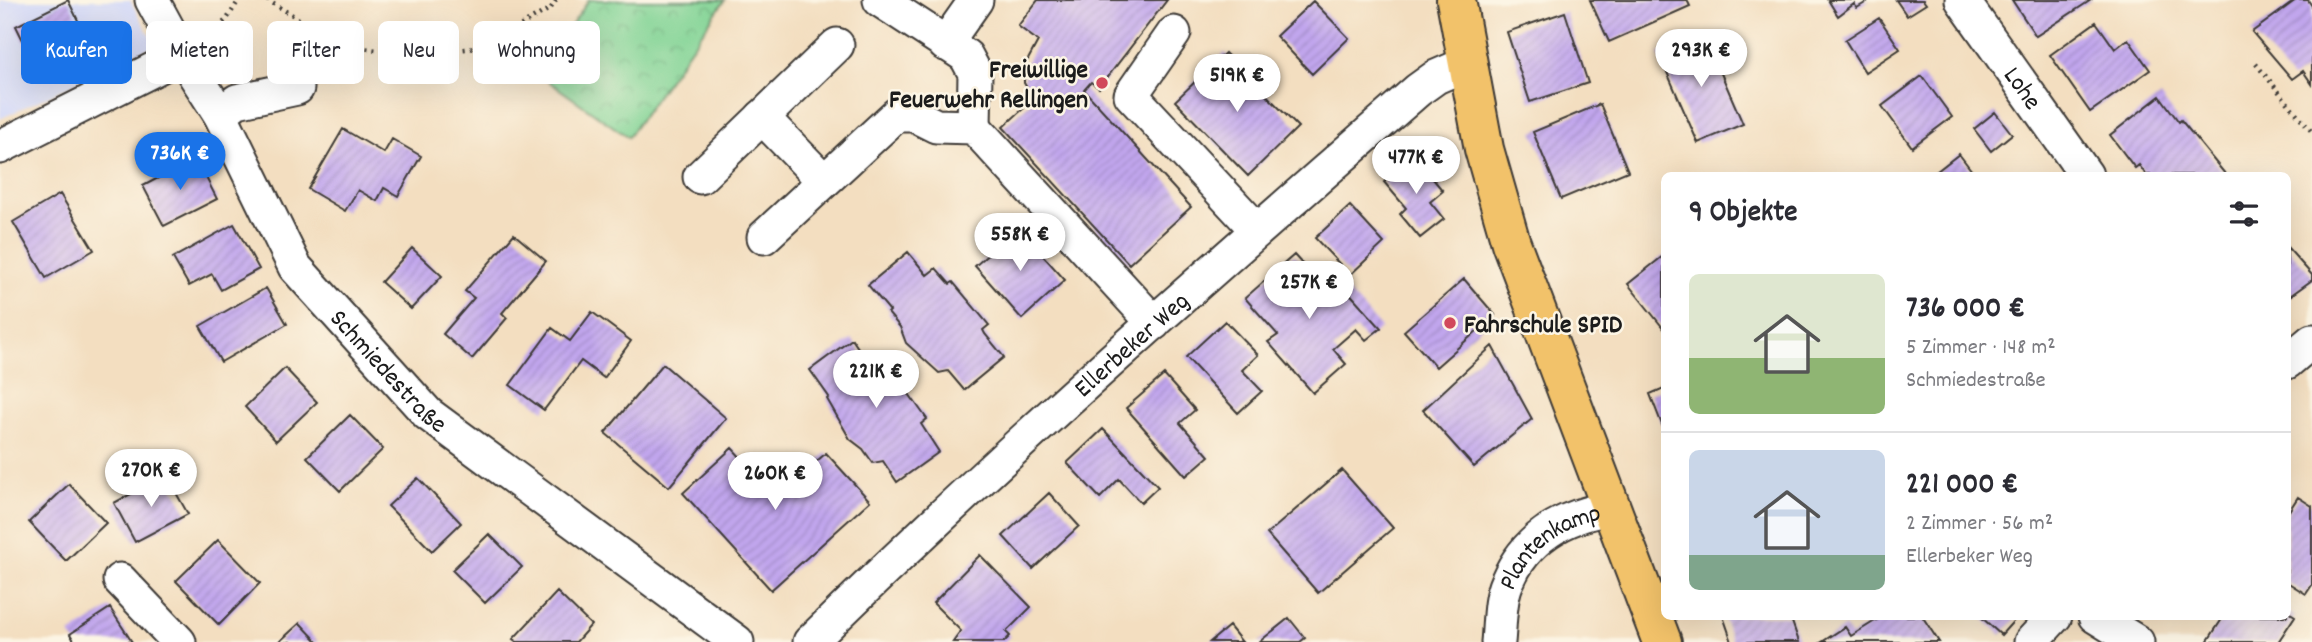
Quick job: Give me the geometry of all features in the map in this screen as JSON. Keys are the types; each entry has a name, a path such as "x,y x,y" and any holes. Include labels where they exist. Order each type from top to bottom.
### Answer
{"main road":[{"path":"1457,0 1466,64 1484,149 1511,243 1662,642"}],"street":[{"name":"Schmiedestraße","path":"152,0 163,21"},
{"path":"880,0 966,56 975,73 975,127 1154,323"},
{"path":"945,44 976,0"},
{"name":"Lohe","path":"1962,0 2084,172"},
{"path":"1174,33 1131,95 1257,230"},
{"path":"700,177 836,45"},
{"name":"Ellerbeker Weg","path":"810,642 1257,230 1418,90 1436,77 1466,64"},
{"path":"0,147 146,73"},
{"name":"Schmiedestraße","path":"200,84 220,114 295,267 428,414 737,642"},
{"path":"220,114 237,101 297,88"},
{"path":"764,237 896,115 914,115 936,126 975,127"},
{"path":"762,117 824,181"},
{"path":"2291,359 2312,341"},
{"name":"Plantenkamp","path":"1498,642 1506,584 1529,545 1562,521 1613,508"},
{"path":"120,580 179,642"},
{"path":"2031,642 2051,620"},
{"path":"2101,620 2137,642"}],"path":[{"path":"225,21 239,0"},
{"path":"267,0 343,45 412,55 484,47 551,8 556,0"},
{"path":"2256,64 2312,132"}],"shaded area":[{"path":"0,0 130,0 146,29 146,49 132,56 132,21 21,21 21,84 73,84 0,119"}],"green space":[{"path":"589,0 725,0 628,137 552,84 600,84 600,21 575,21"}],"building":[{"path":"68,0 78,21 26,21"},
{"path":"1038,0 1167,0 1099,88 1091,82 1084,90 1191,207 1129,264 1003,127 1034,99 1024,83 1024,67 1038,41 1018,26"},
{"path":"1590,0 1687,0 1690,6 1609,42"},
{"path":"1828,0 1870,0 1857,8 1854,4 1838,16"},
{"path":"1896,0 1923,0 1926,4 1907,16"},
{"path":"2012,0 2091,0 2036,36"},
{"path":"2296,0 2308,0 2312,6 2312,84 2303,71 2292,79 2252,32"},
{"path":"1313,1 1349,38 1312,74 1276,36"},
{"path":"1565,12 1588,83 1530,102 1507,32"},
{"path":"1879,18 1900,49 1865,72 1845,40"},
{"path":"2096,22 2115,49 2128,39 2150,70 2090,112 2050,55"},
{"path":"21,24 21,36 16,26"},
{"path":"1704,34 1743,124 1698,143 1659,54"},
{"path":"1225,53 1298,127 1248,176 1175,101"},
{"path":"1922,76 1952,117 1912,147 1882,106"},
{"path":"2160,96 2179,122 2181,120 2224,172 2144,172 2139,165 2135,168 2110,135"},
{"path":"1600,104 1628,171 1561,199 1533,132"},
{"path":"1995,112 2012,134 1991,151 1974,129"},
{"path":"343,129 384,153 392,139 421,156 398,196 384,188 377,201 358,190 345,211 308,189"},
{"path":"1959,154 1973,172 1936,172"},
{"path":"1414,156 1443,191 1430,202 1444,219 1420,238 1400,214 1406,208 1384,182"},
{"path":"196,158 217,199 164,226 143,186"},
{"path":"60,194 94,250 46,278 13,222"},
{"path":"1350,206 1384,243 1350,275 1315,238"},
{"path":"234,224 259,269 221,290 212,274 189,286 173,258"},
{"path":"1018,228 1065,280 1022,319 975,266"},
{"path":"514,234 546,261 502,313 507,318 472,359 443,334 474,298 465,291"},
{"path":"412,248 442,276 411,309 381,282"},
{"path":"2291,251 2312,275 2312,280 2291,295"},
{"path":"908,252 927,275 936,268 950,284 953,282 989,325 983,330 1004,357 964,390 948,371 939,373 906,343 900,327 888,313 890,311 868,285"},
{"path":"1294,255 1324,288 1335,277 1381,328 1366,340 1356,329 1333,349 1346,364 1313,393 1268,342 1278,335 1245,298"},
{"path":"1661,258 1661,325 1628,284"},
{"name":"Fahrschule SPID","path":"1464,279 1495,315 1436,367 1404,331"},
{"path":"266,288 287,324 221,362 200,326"},
{"path":"592,312 631,341 604,378 581,361 544,410 510,385 552,328 570,341"},
{"path":"1225,321 1258,355 1242,370 1262,391 1238,413 1186,357"},
{"path":"852,339 869,364 879,357 891,375 894,373 927,419 921,424 939,452 897,482 883,461 873,463 863,449 850,439 827,399 829,397 810,370"},
{"path":"1492,346 1532,419 1474,467 1423,410"},
{"path":"663,364 726,418 669,487 605,433"},
{"path":"285,368 317,402 276,441 245,407"},
{"path":"1164,375 1195,410 1180,423 1209,456 1186,476 1126,408"},
{"path":"1661,389 1661,422 1650,394"},
{"path":"350,415 383,449 340,491 307,457"},
{"path":"1103,429 1158,487 1141,503 1119,479 1100,498 1067,463"},
{"path":"732,448 777,497 826,453 870,501 771,590 683,493"},
{"path":"1342,470 1393,528 1318,593 1267,534"},
{"path":"166,475 188,514 135,542 114,503"},
{"path":"418,478 461,523 432,551 388,506"},
{"path":"69,484 106,523 66,561 29,522"},
{"path":"1049,493 1079,526 1033,569 1003,536"},
{"path":"2298,497 2312,506 2312,585 2306,594 2291,585 2291,508"},
{"path":"489,534 522,567 485,603 452,570"},
{"path":"218,540 260,583 219,625 176,581"},
{"path":"980,555 1031,607 1006,632 1010,636 1004,642 953,642 961,631 933,603"},
{"path":"557,592 591,625 576,642 517,642 513,639"},
{"path":"110,608 132,642 75,642 70,634"},
{"path":"2291,614 2295,616 2278,642 2207,642 2221,620 2291,620"},
{"path":"1289,618 1305,638 1300,642 1259,642"},
{"path":"1724,620 1791,620 1799,642 1732,642"},
{"path":"1877,620 1925,620 1939,642 1822,642 1845,627 1851,636"},
{"path":"1984,620 2014,620 2001,635"},
{"path":"300,623 318,642 279,642"},
{"path":"1229,626 1242,642 1210,642"}],"place":[{"name":"Freiwillige Feuerwehr Rellingen","path":"1102,83"},
{"name":"Fahrschule SPID","path":"1450,323"}]}
